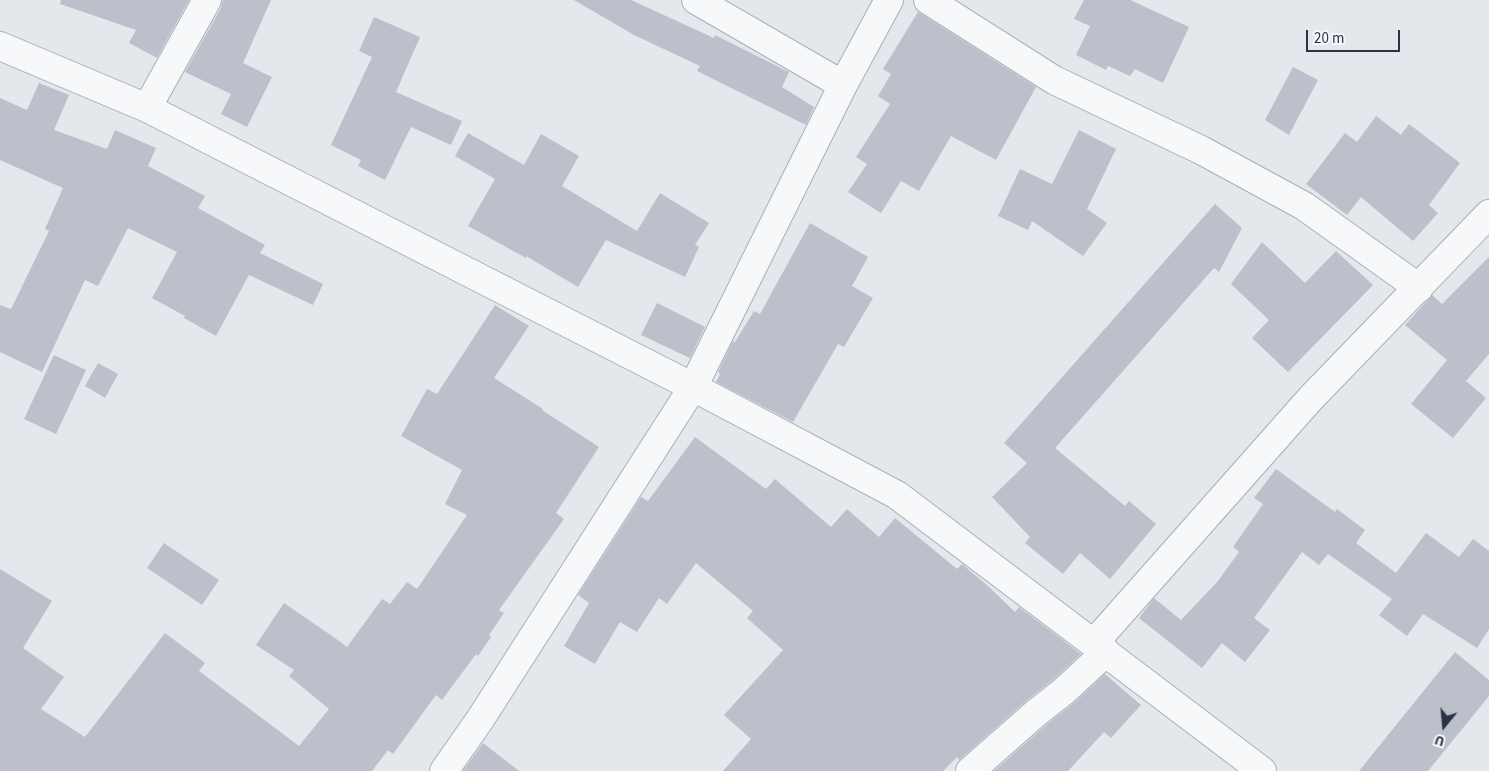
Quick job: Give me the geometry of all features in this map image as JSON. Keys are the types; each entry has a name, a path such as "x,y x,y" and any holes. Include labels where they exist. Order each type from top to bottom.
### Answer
{"street":[{"path":"147,108 207,0"},
{"path":"696,0 843,85"},
{"path":"444,771 482,718 693,387 843,85 889,0"},
{"path":"928,0 1054,80 1201,150 1304,206 1419,288"},
{"path":"0,46 147,108 693,387 898,495 1262,771"},
{"path":"970,771 1064,691 1312,398 1489,214"}],"building":[{"path":"61,0 189,0 157,58 129,43 136,30 60,4"},
{"path":"223,0 271,0 243,63 272,77 247,127 221,114 231,94 185,72 221,8"},
{"path":"574,0 631,0 714,38 715,35 789,72 782,87 814,107 806,125 697,71 700,66 634,35"},
{"path":"1084,0 1130,0 1189,27 1163,83 1135,69 1130,76 1108,66 1106,70 1076,55 1090,26 1074,19"},
{"path":"918,12 1036,87 996,160 951,136 919,191 901,181 881,213 848,192 867,164 856,157 890,104 878,96 891,74 883,69"},
{"path":"374,17 420,37 396,92 462,121 451,145 411,127 385,180 358,166 361,160 331,145 372,57 359,51"},
{"path":"1293,67 1318,80 1289,135 1265,120"},
{"path":"39,83 69,95 54,130 107,149 115,130 156,148 148,166 205,196 198,208 265,245 260,253 323,284 313,305 249,275 216,336 152,298 177,252 128,228 98,286 85,280 42,372 0,352 0,305 11,309 49,231 45,229 63,188 0,160 0,98 27,110"},
{"path":"1376,116 1401,135 1409,124 1460,163 1429,205 1438,213 1413,241 1361,197 1347,215 1306,184 1345,133 1357,142"},
{"path":"1079,130 1116,149 1087,209 1107,223 1083,256 1032,221 1028,230 998,216 1020,169 1052,184"},
{"path":"468,133 524,165 541,134 579,156 562,186 637,231 660,193 709,223 695,245 699,247 685,277 606,240 578,287 526,256 526,258 468,226 495,179 455,156"},
{"path":"1215,204 1242,228 1219,272 1214,268 1055,448 1125,506 1129,501 1156,524 1110,579 1080,553 1063,574 1025,543 1030,537 992,497 1027,463 1004,443"},
{"path":"810,223 868,257 852,286 873,298 844,347 838,344 793,422 716,382 720,374 718,372 733,341 735,342 754,311 760,314"},
{"path":"1262,242 1305,283 1336,251 1373,285 1288,372 1252,338 1269,320 1231,284"},
{"path":"1489,257 1489,354 1466,381 1486,398 1453,438 1411,404 1447,360 1405,325 1432,295 1442,304"},
{"path":"657,303 705,327 690,358 641,335"},
{"path":"495,305 529,326 494,378 599,447 556,513 564,519 499,610 504,613 489,635 491,637 442,700 436,695 393,754 388,750 372,771 0,771 0,569 52,601 23,648 64,677 41,709 85,737 165,633 205,663 199,671 299,746 329,709 289,676 294,670 256,645 284,603 347,647 382,599 390,604 407,582 417,589 467,515 445,504 462,470 401,436 427,389 437,394"},
{"path":"54,355 86,370 56,434 24,419"},
{"path":"98,363 118,374 105,398 85,386"},
{"path":"695,437 766,489 775,479 831,527 847,509 879,537 895,518 957,569 962,564 1015,612 1019,607 1081,654 959,760 957,757 943,771 723,771 751,739 724,715 783,650 747,618 753,611 696,563 667,604 659,598 637,632 620,622 595,664 564,646 589,603 578,595 641,497 648,501"},
{"path":"1276,469 1335,512 1337,509 1365,530 1356,543 1396,573 1426,533 1459,557 1473,539 1489,551 1489,629 1477,648 1423,614 1407,636 1379,615 1392,599 1328,554 1319,565 1302,552 1254,618 1270,630 1245,662 1222,643 1202,668 1139,618 1154,598 1181,620 1218,581 1239,552 1233,547 1263,504 1254,498"},
{"path":"164,543 219,580 202,605 147,568"},
{"path":"1455,652 1489,680 1489,696 1428,771 1359,771"},
{"path":"1105,674 1141,705 1111,738 1104,732 1068,771 994,771 1075,702"},
{"path":"483,743 519,771 463,771"}]}
